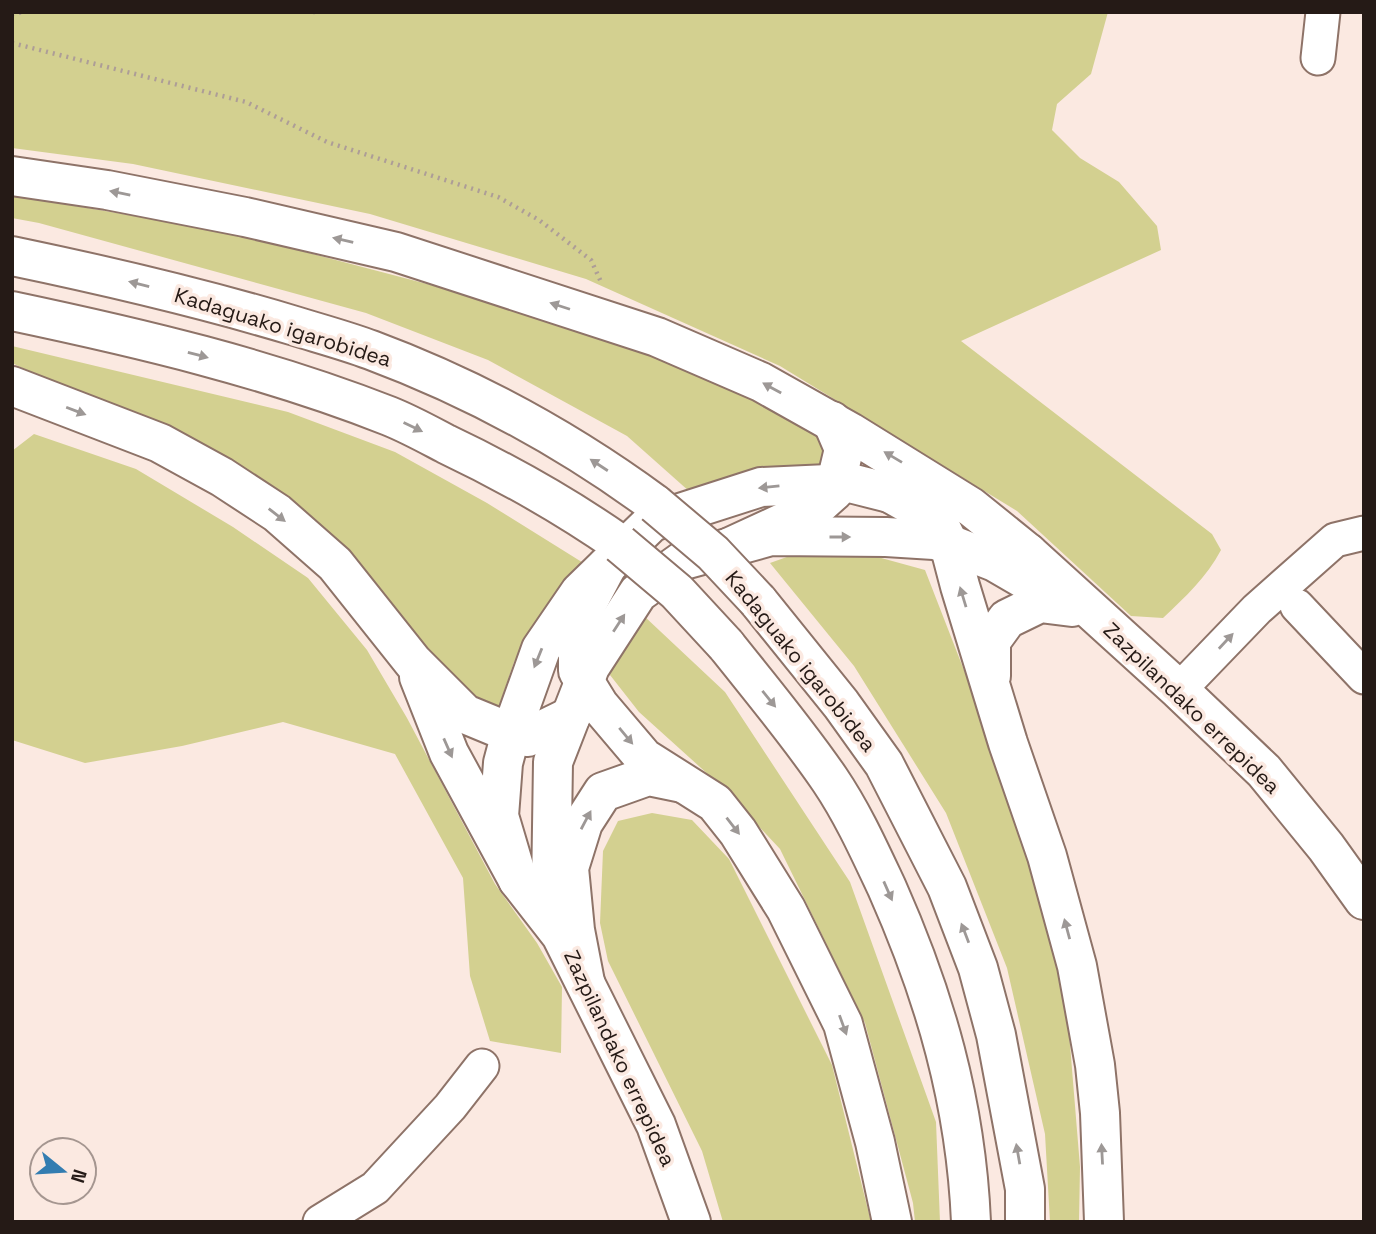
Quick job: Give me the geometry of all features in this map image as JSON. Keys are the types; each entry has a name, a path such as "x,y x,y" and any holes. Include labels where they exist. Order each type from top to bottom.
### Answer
{"main road":[{"path":"12,176 107,190 245,217 396,252 657,337 761,382 832,421 971,507 1028,553"},
{"name":"Kadaguako igarobidea","path":"12,256 229,306 370,349 467,390 547,432 655,504 713,553 758,601 841,704 884,764 947,887 978,968 996,1035 1024,1189 1025,1222"},
{"path":"12,311 125,335 287,379 391,417 483,462 569,509 613,555 677,592 726,645 831,782 871,853 911,943 940,1026 960,1110 971,1222"},
{"path":"12,386 160,443 222,477 277,513 335,564 413,662 464,714 528,737 578,699"},
{"path":"730,547 816,508 834,491 844,449 832,421"},
{"name":"Zazpilandako errepidea","path":"691,1222 656,1125 561,935 519,880 499,816 503,763 541,649 580,592 613,555 653,522 761,486 850,483 945,508 1028,553 1084,612 1179,690 1264,771 1326,846 1364,900"},
{"path":"888,492 926,515 941,528 949,544 1008,743 1047,856 1077,966 1094,1065 1100,1113 1104,1222"},
{"name":"Zazpilandako errepidea","path":"561,935 551,892 553,762 590,667 638,593 684,560 771,536 934,540 995,562 1084,612"},
{"path":"578,699 578,621 613,555"},
{"path":"991,685 991,641 1007,619 1040,603 1084,612"},
{"path":"413,662 449,753 519,880"},
{"path":"578,699 599,705 644,758 715,803 738,832 786,909 843,1024 875,1142 892,1222"},
{"path":"585,982 575,930 569,868 583,823 603,792 648,776 682,783"}],"street":[{"path":"1318,58 1323,12"},
{"path":"1179,690 1256,609 1335,540 1364,533"},
{"path":"1297,606 1364,677"},
{"path":"320,1222 375,1188 450,1107 482,1066"}],"path":[{"path":"12,14 24,12"},
{"path":"313,12 319,12"},
{"path":"12,43 246,102 327,142 498,198 539,220 591,260 603,287 607,321"}],"shaded area":[{"path":"12,12 1108,12 1091,74 1057,104 1052,130 1080,158 1119,182 1157,226 1161,250 961,341 1212,534 1221,550 1202,578 1163,618 1131,616 1017,511 780,366 586,279 370,214 133,164 12,148"},
{"path":"12,195 233,233 545,315 713,375 823,436 829,472 690,492 627,436 488,360 366,313 39,223 12,218"},
{"path":"12,346 288,412 395,452 487,503 585,564 551,599 514,662 499,706 468,695 200,452 12,363"},
{"path":"34,434 136,469 233,527 308,578 367,650 407,718 495,884 537,943 562,987 561,1053 490,1041 470,976 463,878 395,754 283,722 182,746 85,763 12,740 12,451"},
{"path":"812,548 874,556 925,570 1011,791 1064,971 1080,1167 1079,1222 1050,1222 1045,1134 1007,968 946,813 854,666 770,563"},
{"path":"644,616 725,692 850,882 936,1122 940,1222 915,1222 913,1203 865,1023 780,849 721,786 639,712 610,675 614,659"},
{"path":"652,813 692,820 729,859 832,1065 871,1222 723,1222 702,1151 608,961 600,923 603,851 618,821"}]}
